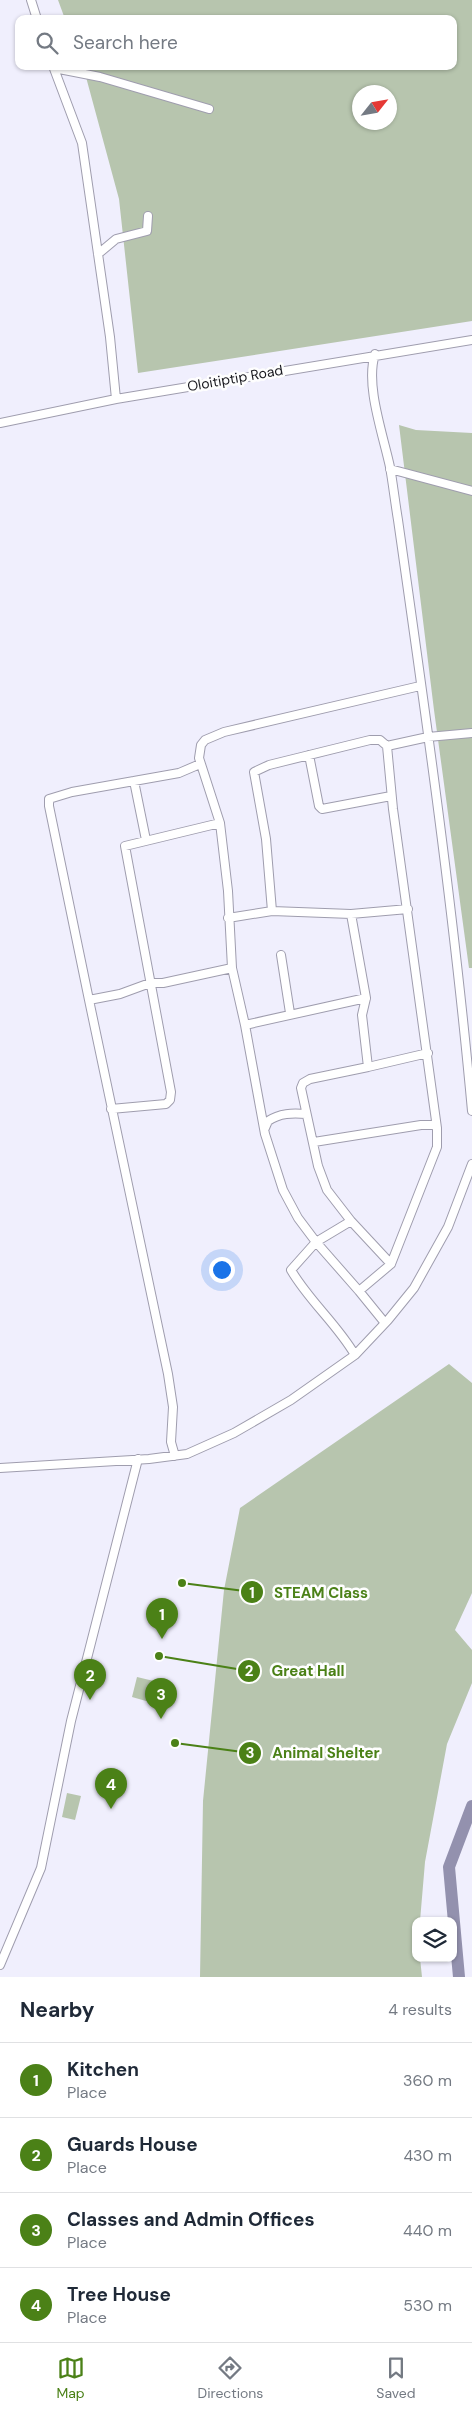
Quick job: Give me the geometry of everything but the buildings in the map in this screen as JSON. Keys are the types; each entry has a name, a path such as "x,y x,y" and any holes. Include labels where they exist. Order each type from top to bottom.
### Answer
{"street":[{"path":"30,0 36,15"},
{"path":"55,70 82,143 116,398"},
{"path":"68,70 100,77 209,109"},
{"path":"98,254 116,240 147,231 148,216"},
{"name":"Oloitiptip Road","path":"0,423 116,398 375,354 472,340"},
{"path":"375,354 370,370 390,469 428,737 469,1044 472,1111"},
{"path":"390,469 472,492"},
{"path":"385,1323 359,1290 316,1242 289,1202 265,1134 245,1025 232,968 228,891 220,824 200,764 200,745 210,736 420,686"},
{"path":"387,746 428,737 472,734"},
{"path":"272,911 266,839 254,772 269,765 375,739 380,740 387,746 392,796 428,1053 437,1128 437,1147 391,1264 359,1290"},
{"path":"309,755 319,806 322,809 392,796"},
{"path":"175,1456 171,1442 173,1407 168,1374 111,1109 48,799 72,792 189,771 200,764"},
{"path":"134,781 146,840"},
{"path":"111,1109 166,1104 170,1100 172,1092 125,846 139,845 146,840 220,824"},
{"path":"228,918 272,911 351,914 408,909"},
{"path":"351,914 366,998 362,1015 368,1068"},
{"path":"281,955 290,1013"},
{"path":"89,1000 120,994 150,983 232,968"},
{"path":"245,1025 290,1013 366,998"},
{"path":"391,1264 351,1221 327,1190 318,1166 301,1088 303,1083 310,1079 368,1068 428,1053"},
{"path":"265,1134 267,1123 274,1117 283,1114 306,1114"},
{"path":"314,1142 421,1125 434,1125 437,1128"},
{"path":"0,1468 175,1456 201,1449 234,1433 292,1400 355,1355 414,1288 435,1252 454,1213 472,1164"},
{"path":"351,1221 316,1242 291,1270 303,1290 338,1330 355,1355"},
{"path":"0,1965 40,1868 70,1721 138,1459"}],"green space":[{"path":"58,0 472,0 472,321 138,373 119,199 84,70 457,70 457,15 64,15"},
{"path":"399,425 416,430 472,433 472,968 469,968 434,710"},
{"path":"449,1364 472,1383 472,1593 455,1630 472,1650 472,1683 447,1744 425,1862 420,1917 412,1917 412,1962 420,1962 422,1977 200,1977 203,1801 224,1590 240,1508"},
{"path":"137,1677 158,1682 153,1703 132,1697"},
{"path":"67,1793 81,1796 75,1820 62,1817"}],"waterway":[{"path":"459,1977 449,1867 472,1806"}],"place":[{"name":"STEAM Class","path":"182,1583"},
{"name":"Kitchen","path":"162,1639"},
{"name":"Great Hall","path":"159,1656"},
{"name":"Guards House","path":"90,1700"},
{"name":"Classes and Admin Offices","path":"161,1719"},
{"name":"Animal Shelter","path":"175,1743"},
{"name":"Tree House","path":"111,1809"}]}
